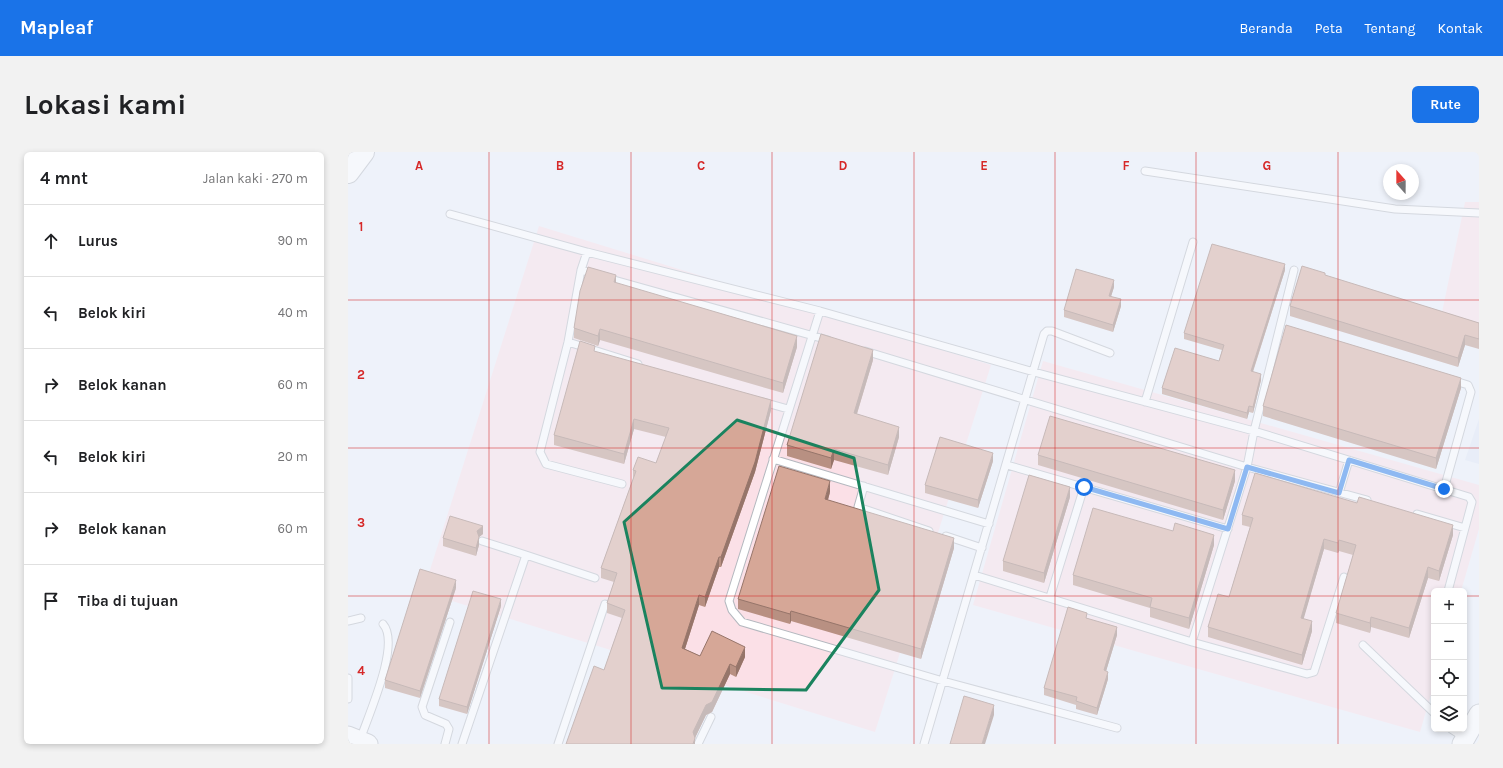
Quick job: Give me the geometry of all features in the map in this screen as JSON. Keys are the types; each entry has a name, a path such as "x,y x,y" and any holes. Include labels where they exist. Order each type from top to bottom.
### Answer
{"highway":[{"path":"348,172 364,152"}],"street":[{"path":"1459,737 1479,714"}],"lane":[{"path":"1145,171 1395,209 1479,213"},
{"path":"450,214 587,252 820,311 1034,372 1254,431 1444,489 1471,499 1449,588"},
{"path":"1144,402 1193,242"},
{"path":"587,252 581,270 568,342 540,452 546,464 622,484"},
{"path":"581,270 836,342"},
{"path":"1192,642 1247,467 1254,431 1284,328 1294,270"},
{"path":"820,311 729,601 732,610 742,622 943,681 1118,728"},
{"path":"924,744 1047,331 1052,331 1110,353"},
{"path":"568,342 644,366"},
{"path":"859,349 1247,467 1376,503"},
{"path":"1443,377 1468,385 1471,392 1444,489"},
{"path":"758,400 788,409"},
{"path":"773,459 989,524"},
{"path":"1339,493 1349,460"},
{"path":"1007,466 1228,529"},
{"path":"864,486 858,507 982,548"},
{"path":"1050,597 1084,487"},
{"path":"1406,511 1465,528"},
{"path":"482,541 595,578"},
{"path":"462,744 526,555"},
{"path":"974,575 1050,597 1192,642 1311,674 1314,672 1344,577"},
{"path":"558,744 605,604"},
{"path":"348,621 361,618"},
{"path":"445,744 450,729 446,724 425,715 422,707 450,622"},
{"path":"359,740 383,675 388,656 387,628 382,624"},
{"path":"1364,645 1431,710"},
{"path":"348,678 348,699"},
{"path":"698,744 711,717"}],"highlighted area":[{"path":"737,420 854,458 879,590 806,690 662,688 624,522"}],"shaded area":[{"path":"1465,202 1479,202 1479,341 1440,322"},
{"path":"539,226 991,365 875,732 423,592"},
{"path":"1043,361 1479,485 1479,529 1462,588 1431,588 1431,694 1420,732 973,605"},
{"path":"1479,419 1479,464 1465,460"}],"building":[{"path":"1212,244 1285,264 1251,371 1261,374 1253,407 1249,406 1247,413 1162,388 1175,348 1219,361 1224,345 1184,333"},
{"path":"1302,266 1325,273 1325,275 1479,323 1479,339 1465,335 1458,358 1290,306"},
{"path":"588,267 616,275 614,282 797,336 783,383 600,329 598,336 574,328 580,291"},
{"path":"1076,269 1114,280 1109,296 1121,299 1113,325 1064,310"},
{"path":"1286,325 1461,378 1436,458 1263,406"},
{"path":"821,334 873,350 854,413 899,427 888,465 834,449 831,458 787,445"},
{"path":"580,341 595,346 594,351 771,400 755,462 721,557 719,557 705,597 699,595 682,648 700,656 712,631 745,647 736,667 730,664 712,702 706,705 693,732 695,738 693,744 566,744 594,666 604,670 625,610 607,603 617,573 601,568 636,471 633,470 638,457 656,463 669,428 634,419 624,454 554,435"},
{"path":"1050,416 1235,470 1223,510 1038,455"},
{"path":"940,437 993,453 978,500 925,485"},
{"path":"779,466 830,481 825,499 954,538 921,649 791,611 790,614 738,599"},
{"path":"1255,473 1357,503 1359,497 1453,525 1439,571 1428,567 1409,628 1371,617 1370,623 1336,613 1356,545 1339,540 1338,543 1324,539 1301,618 1312,621 1302,655 1208,627 1218,594 1229,597 1253,518 1242,515"},
{"path":"1029,475 1070,487 1044,573 1003,561"},
{"path":"1093,508 1173,531 1175,523 1214,535 1189,618 1150,607 1152,598 1073,575"},
{"path":"450,516 483,526 477,531 479,537 476,548 443,538"},
{"path":"420,569 456,580 420,691 385,680"},
{"path":"473,591 501,599 467,707 439,699"},
{"path":"1068,607 1087,613 1086,618 1117,627 1104,670 1108,672 1097,708 1076,701 1077,697 1044,688"},
{"path":"964,696 994,705 982,744 950,744"}],"route":[{"path":"1084,487 1228,529 1247,467 1339,493 1349,460 1444,489"}]}
